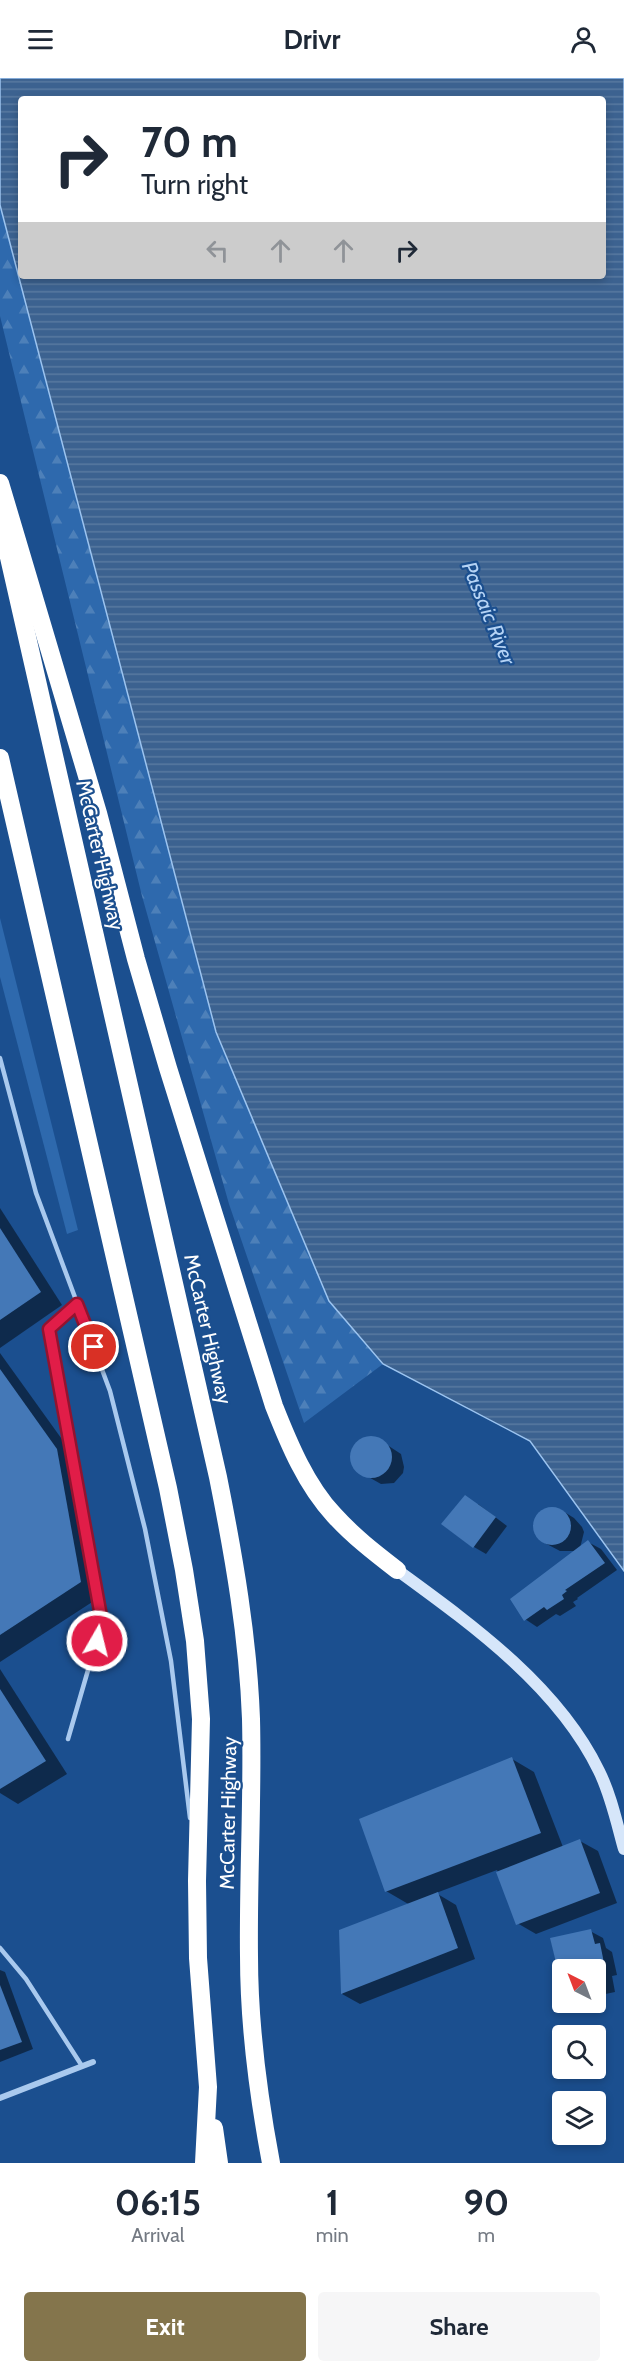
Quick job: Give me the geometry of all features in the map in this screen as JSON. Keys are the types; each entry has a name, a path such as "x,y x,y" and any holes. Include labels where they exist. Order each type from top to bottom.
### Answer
{"highway":[{"path":"0,483 98,813 136,959 165,1057 274,1406 288,1444 332,1514 367,1547 397,1570"},
{"name":"McCarter Highway","path":"0,518 213,1453 233,1554 245,1635 251,1718 249,1957 253,2042 271,2163"},
{"path":"0,758 168,1488 184,1570 195,1641 201,1719 197,1881 198,1958 208,2087 219,2163"},
{"path":"204,2163 208,2087"}],"street":[{"path":"397,1570 470,1624 510,1658 577,1733 600,1772 624,1850"},
{"path":"0,2098 93,2062"}],"lane":[{"path":"0,1058 1,1071 36,1193 111,1391 154,1571 171,1661 191,1823"},
{"path":"68,1739 102,1622 49,1329 77,1304"},
{"path":"192,1835 197,1881"},
{"path":"0,1948 26,1978 82,2066"}],"green space":[{"path":"0,205 216,1032 329,1301 383,1364 304,1423 229,1204 142,896 0,316"},
{"path":"0,918 78,1230 67,1234 0,977"}],"water":[{"name":"Passaic River","path":"0,78 624,78 624,1571 530,1441 383,1364 329,1301 216,1032 19,279 606,279 606,96 18,96 18,274 0,205"}],"building":[{"path":"0,1228 41,1292 0,1320"},
{"path":"0,1369 57,1449 81,1582 0,1635"},
{"path":"371,1436 386,1442 392,1457 386,1472 371,1478 356,1472 350,1457 356,1442"},
{"path":"465,1495 496,1517 473,1548 441,1524"},
{"path":"552,1507 566,1512 571,1526 566,1540 552,1545 538,1540 533,1526 538,1512"},
{"path":"588,1540 605,1563 565,1590 567,1591 562,1595 564,1599 547,1610 544,1607 524,1621 510,1599"},
{"path":"0,1689 46,1761 0,1789"},
{"path":"512,1757 541,1833 385,1892 359,1819"},
{"path":"580,1839 600,1893 516,1925 496,1872"},
{"path":"438,1892 458,1948 341,1994 339,1930"},
{"path":"591,1929 595,1944 600,1943 603,1959 555,1959 550,1938"},
{"path":"0,1985 22,2042 0,2050"}],"route":[{"path":"94,1347 77,1304 49,1329 102,1622 97,1641"}]}
